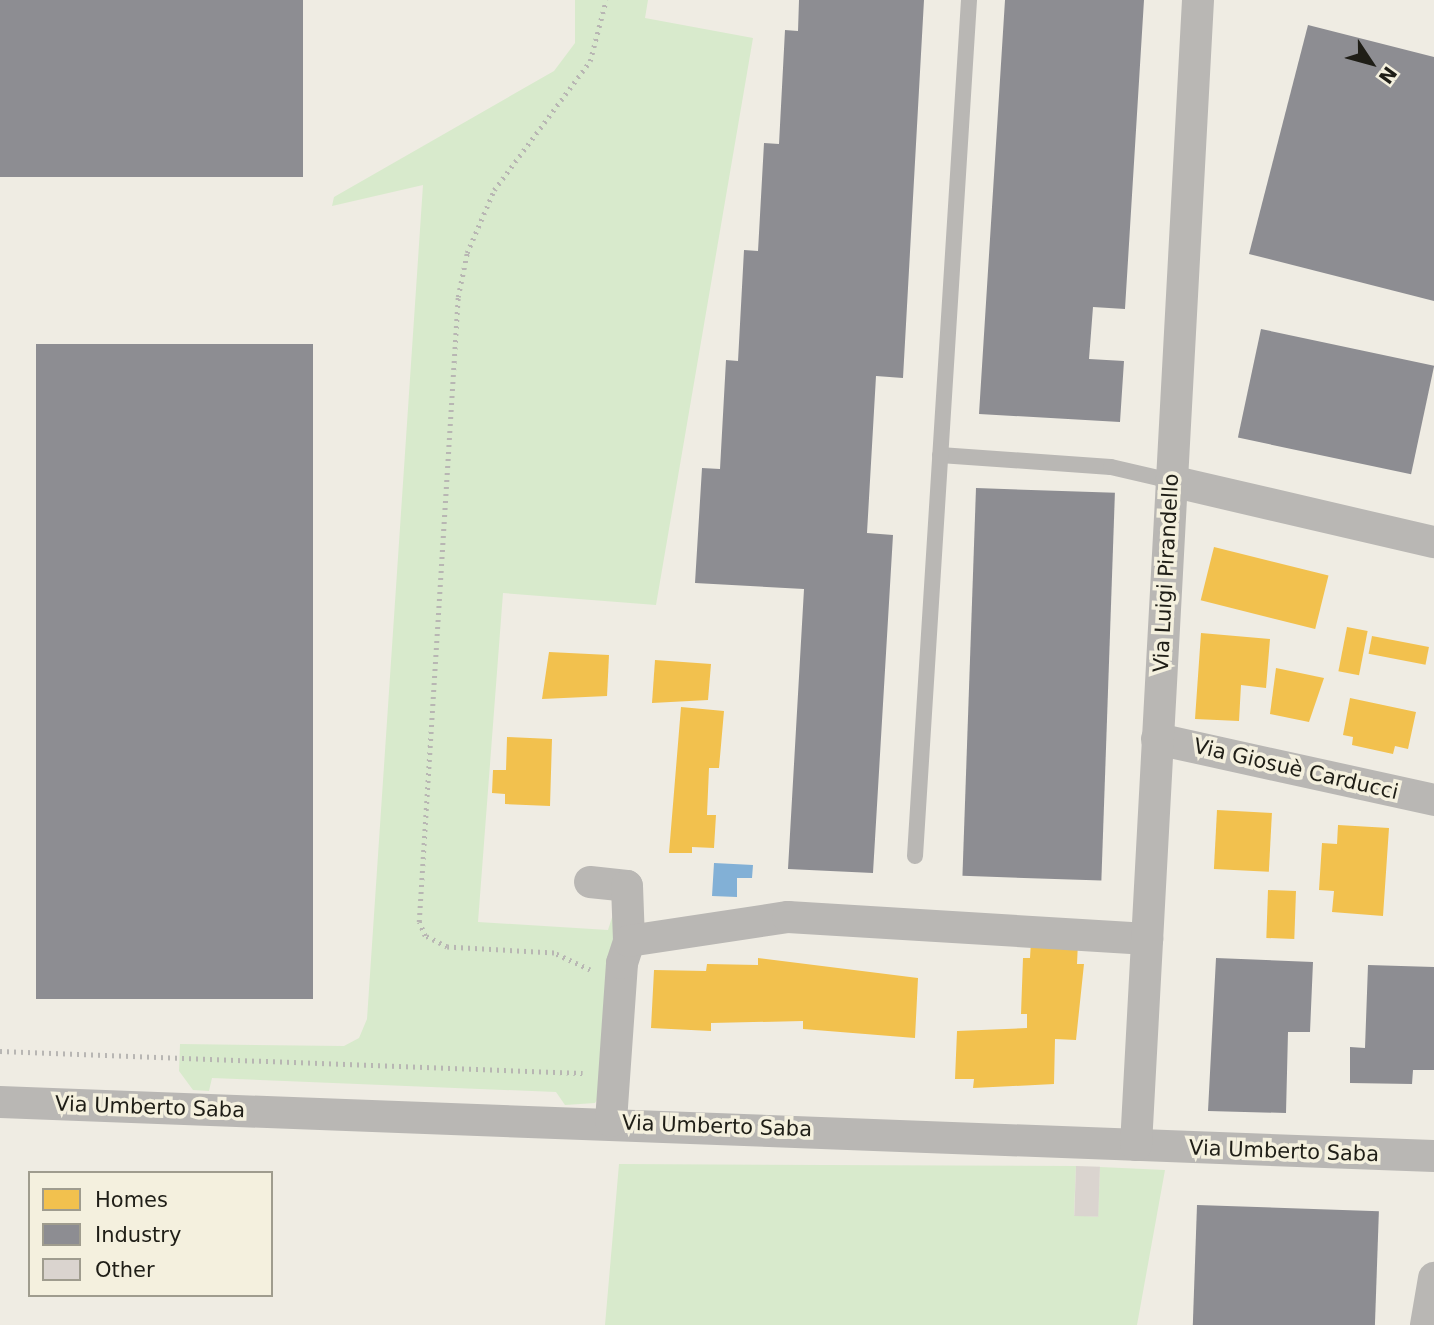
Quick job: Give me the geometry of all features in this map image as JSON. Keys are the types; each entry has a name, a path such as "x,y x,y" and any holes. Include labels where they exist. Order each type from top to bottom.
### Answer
{"street":[{"name":"Via Luigi Pirandello","path":"1136,1145 1198,0"},
{"path":"1171,481 1434,542"},
{"name":"Via Giosuè Carducci","path":"1157,739 1434,800"},
{"path":"590,882 626,886 629,941 597,1121"},
{"path":"629,941 788,917 1147,939"},
{"name":"Via Umberto Saba","path":"0,1102 597,1121 1434,1156"},
{"path":"1426,1325 1434,1278"}],"lane":[{"path":"915,856 969,0"},
{"path":"940,454 1111,467 1171,481"}],"path":[{"path":"591,985 592,973 573,957 447,947 425,936 419,922 458,297 467,253 494,190 590,61 606,0"},
{"path":"0,1051 587,1073"},
{"path":"587,1060 587,1073 597,1121"}],"green space":[{"path":"575,0 648,0 645,18 753,38 656,605 503,593 478,922 608,930 615,908 603,1090 595,1103 565,1105 556,1092 212,1078 209,1091 193,1090 179,1071 180,1044 344,1046 359,1038 367,1019 423,185 332,206 334,197 554,71 575,43"},
{"path":"619,1164 1076,1166 1074,1215 1098,1217 1100,1167 1165,1170 1137,1325 605,1325"}],"water":[{"path":"714,863 753,865 752,878 737,878 737,897 712,896"}],"building: Homes":[{"path":"1214,547 1328,576 1315,629 1201,600"},
{"path":"1347,627 1368,631 1359,675 1338,671"},
{"path":"1201,633 1270,639 1266,688 1241,685 1239,721 1195,719"},
{"path":"1372,636 1429,647 1425,665 1369,654"},
{"path":"549,652 609,655 607,696 542,699"},
{"path":"655,660 711,664 708,700 652,703"},
{"path":"1276,668 1324,678 1309,722 1270,714"},
{"path":"1350,698 1416,712 1408,749 1395,746 1393,754 1352,745 1353,737 1343,735"},
{"path":"681,707 724,711 719,768 709,768 707,815 716,815 714,848 692,847 692,853 669,853"},
{"path":"507,737 552,739 550,806 505,804 505,794 492,793 493,770 506,770"},
{"path":"1217,810 1272,813 1269,872 1214,869"},
{"path":"1338,825 1389,828 1383,916 1332,912 1334,891 1319,890 1322,843 1337,844"},
{"path":"1268,890 1296,891 1294,939 1266,938"},
{"path":"1031,941 1078,942 1077,964 1084,964 1076,1040 1055,1039 1054,1084 973,1088 974,1079 955,1079 957,1031 1027,1028 1027,1014 1021,1014 1023,958 1030,958"},
{"path":"758,958 918,978 915,1038 803,1029 803,1021 711,1023 711,1031 651,1028 654,970 706,971 707,964 758,965"}],"building: Industry":[{"path":"0,0 303,0 303,177 0,177"},
{"path":"799,0 924,0 903,378 876,376 867,533 893,535 873,873 788,869 804,589 695,583 702,468 720,469 726,360 738,361 744,250 758,251 764,143 779,144 785,30 798,31"},
{"path":"1005,0 1144,0 1125,309 1093,307 1089,359 1124,361 1120,422 979,414"},
{"path":"1308,25 1434,57 1434,301 1249,254"},
{"path":"1261,329 1434,366 1411,474 1238,438"},
{"path":"36,344 313,344 313,999 36,999"},
{"path":"976,488 1115,493 1101,881 962,876"},
{"path":"1216,958 1313,962 1310,1032 1288,1032 1286,1113 1208,1111"},
{"path":"1368,965 1434,967 1434,1070 1413,1070 1412,1084 1350,1083 1350,1047 1365,1048"},
{"path":"1197,1205 1379,1211 1375,1325 1193,1325"}],"building: Other":[{"path":"1076,1166 1100,1167 1098,1217 1074,1216"}]}
